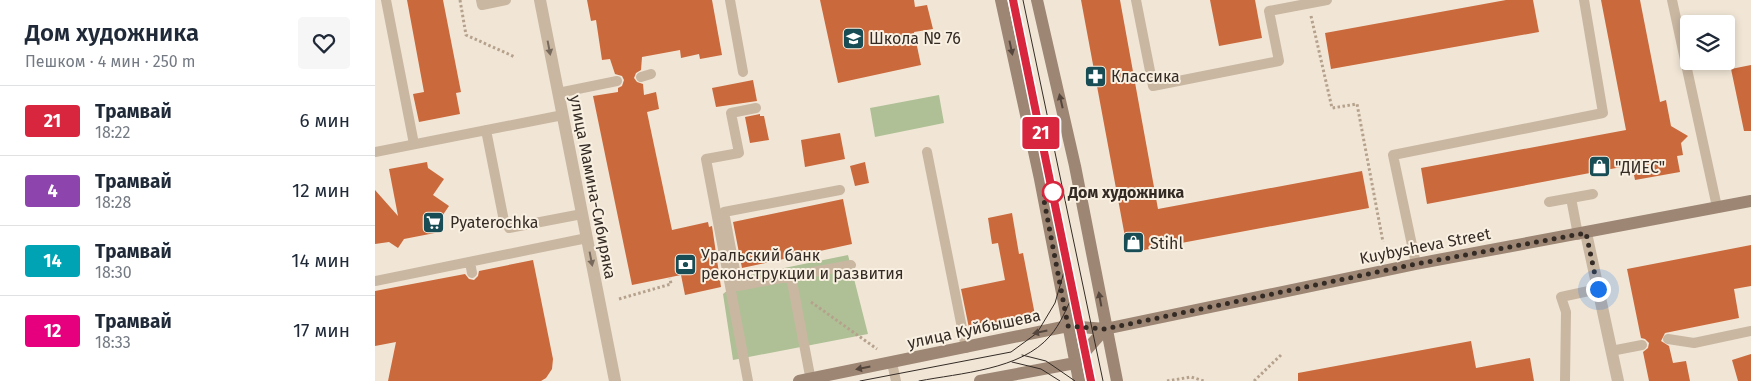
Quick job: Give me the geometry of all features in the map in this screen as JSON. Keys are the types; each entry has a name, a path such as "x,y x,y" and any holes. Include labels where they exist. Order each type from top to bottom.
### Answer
{"main road":[{"path":"1001,0 1040,179 1079,381"},
{"path":"1037,0 1073,157 1105,329 1117,381"},
{"name":"Kuybysheva Street","path":"1105,329 1416,264 1751,201"},
{"name":"улица Куйбышева","path":"807,380 1068,326 1105,329"},
{"path":"980,381 1075,363 1105,329"}],"street":[{"name":"улица Мамина-Сибиряка","path":"540,0 615,381"},
{"path":"1582,234 1598,289 1618,381"}],"lane":[{"path":"386,0 414,144"},
{"path":"481,0 482,5 506,0"},
{"path":"730,0 743,72"},
{"path":"1135,0 1153,86 1279,61 1269,11 1279,5 1308,4 1327,0"},
{"path":"1416,264 1393,155 1603,114 1584,0"},
{"path":"1673,0 1717,207"},
{"path":"641,77 651,74"},
{"path":"558,93 617,81"},
{"path":"748,381 706,159 739,153 731,112 756,108"},
{"path":"375,152 563,115"},
{"path":"486,130 507,224 582,214"},
{"path":"927,152 966,348"},
{"path":"840,190 724,212 738,286 851,265"},
{"path":"1549,202 1593,194"},
{"path":"1571,198 1582,234"},
{"path":"375,281 471,267 587,238"},
{"path":"791,276 807,380"},
{"path":"1565,381 1566,312 1561,297 1598,289"},
{"path":"1668,340 1694,343 1751,331"},
{"path":"1611,351 1642,345"},
{"path":"892,363 895,381"}],"path":[{"path":"459,0 466,35 515,57"},
{"path":"1308,4 1332,108 1357,104 1383,242"},
{"path":"619,299 671,284 670,278"},
{"path":"794,290 878,350"},
{"path":"1254,381 1282,354"},
{"path":"1167,381 1191,377 1204,381"}],"green space":[{"path":"939,95 944,123 875,137 870,108"},
{"path":"848,255 868,334 733,360 723,294 745,276"}],"building":[{"path":"407,0 443,0 461,92 456,93 460,114 419,122 413,94 424,92"},
{"path":"587,0 712,0 722,55 700,59 699,54 681,58 680,50 642,57 641,70 636,73 634,78 637,82 643,84 644,95 656,92 659,109 647,112 672,230 708,222 709,227 712,226 721,287 685,295 681,275 632,285 593,96 618,92 618,88 622,86 624,80 622,76 615,74 610,59 602,60 596,20 591,21"},
{"path":"820,0 914,0 915,7 927,5 933,29 914,32 921,65 838,83"},
{"path":"1081,0 1120,0 1158,209 1362,171 1369,208 1128,253"},
{"path":"1210,0 1255,0 1262,38 1219,46"},
{"path":"1506,0 1533,0 1539,32 1331,69 1325,33"},
{"path":"1601,0 1640,0 1660,102 1666,100 1671,126 1688,136 1681,143 1683,155 1677,156 1680,172 1635,180 1632,165 1427,204 1421,168 1626,130"},
{"path":"1751,65 1751,131 1744,131 1731,70 1735,70 1735,68"},
{"path":"753,80 757,101 716,107 712,88"},
{"path":"760,114 760,116 764,116 769,140 750,143 745,117"},
{"path":"840,133 845,159 805,167 801,140"},
{"path":"427,162 428,168 444,179 433,195 449,206 438,222 440,232 404,239 398,248 389,242 375,244 375,190 398,216 389,169"},
{"path":"865,162 869,183 855,186 850,166"},
{"path":"843,199 852,244 742,268 733,222"},
{"path":"1012,213 1019,254 1023,253 1035,315 969,328 961,289 1005,280 998,243 992,244 988,218"},
{"path":"1751,245 1751,286 1734,289 1739,318 1665,333 1661,341 1669,346 1673,363 1686,361 1690,381 1649,381 1643,352 1648,348 1649,343 1641,338 1627,269"},
{"path":"533,260 553,359 552,369 546,378 541,381 388,381 396,342 375,346 375,291 465,274 469,279 474,280 478,276 479,271"},
{"path":"1471,341 1476,368 1530,358 1534,381 1298,381 1298,373"},
{"path":"1751,354 1751,381 1738,381 1732,360"}],"tram line":[{"path":"1013,0 1091,381"},
{"name":"21","path":"1013,0 1091,381"},
{"path":"1023,0 1103,381"},
{"path":"860,381 1011,352 1037,333 1055,303 1066,265"},
{"path":"919,381 989,368 1023,356 1038,347 1054,332 1074,292"},
{"path":"1022,355 1046,361 1075,381"},
{"path":"1012,362 1041,369 1060,381"}],"place":[{"name":"Школа № 76","path":"853,38"},
{"name":"Классика","path":"1095,76"},
{"name":"\"ДИЕС\"","path":"1599,167"},
{"name":"Дом художника","path":"1053,192"},
{"name":"Pyaterochka","path":"434,222"},
{"name":"Stihl","path":"1134,243"},
{"name":"Уральский банк реконструкции и развития","path":"685,264"}],"route":[{"path":"1053,192 1043,195 1068,326 1105,329 1416,264 1586,233 1598,289"}]}
